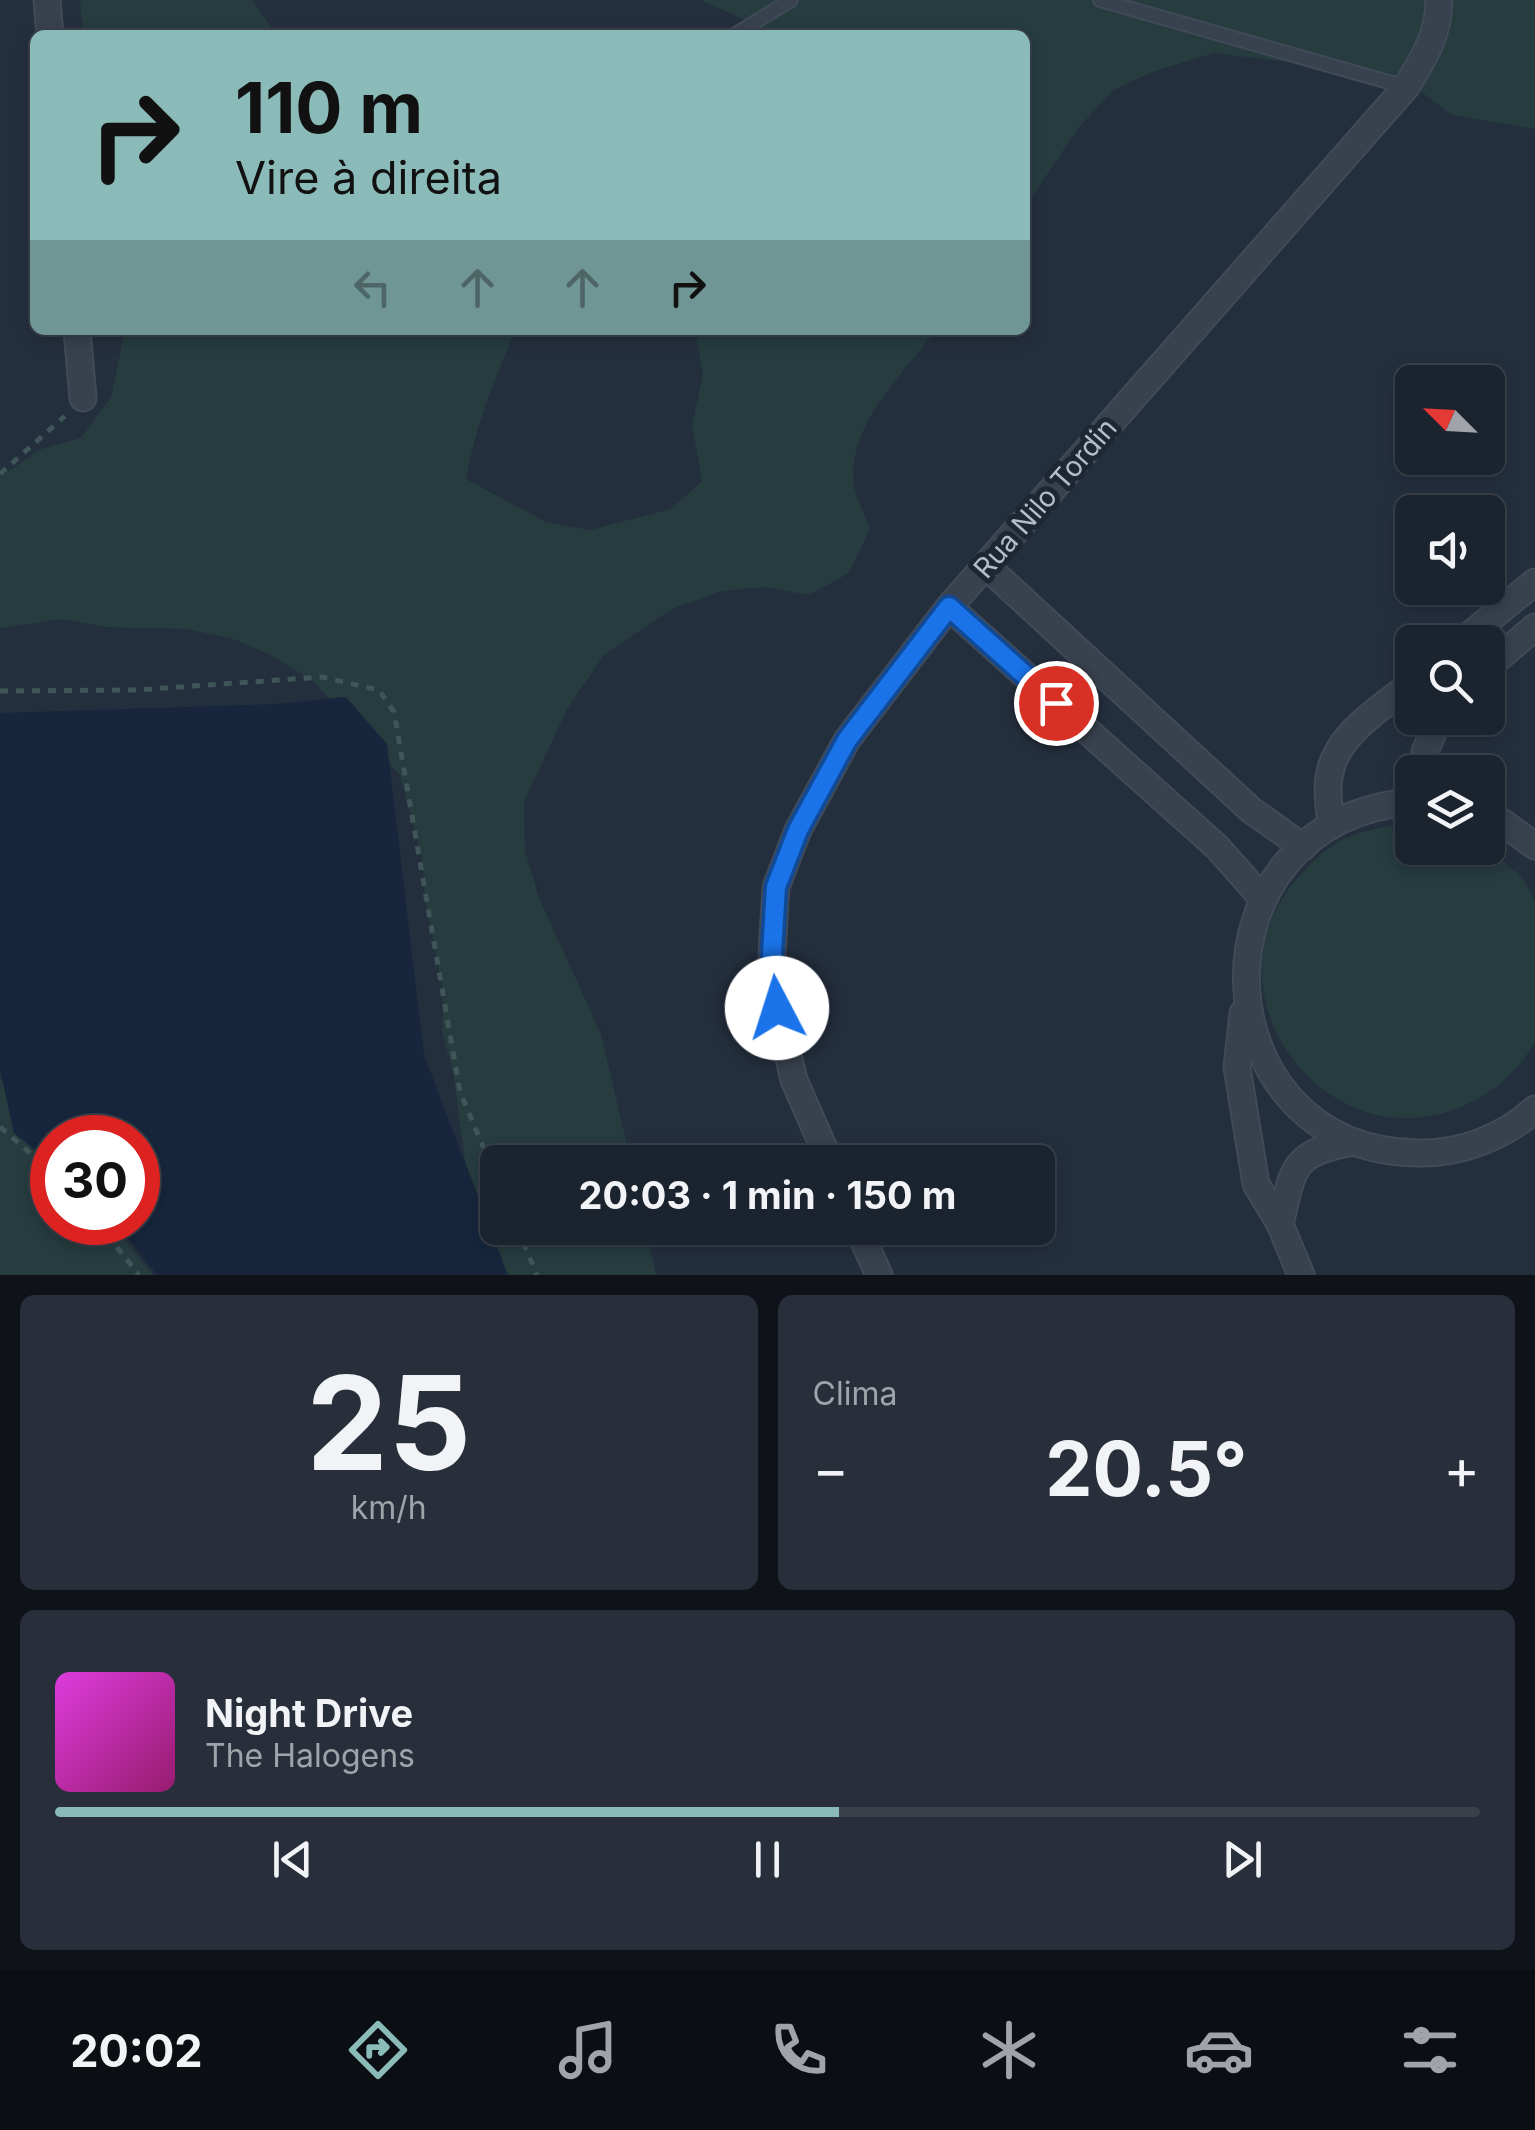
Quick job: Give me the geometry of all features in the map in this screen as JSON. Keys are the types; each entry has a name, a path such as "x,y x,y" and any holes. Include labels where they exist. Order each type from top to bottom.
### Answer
{"street":[{"path":"47,0 50,30"},
{"name":"Rua Nilo Tordin","path":"823,1145 794,1080 777,1008 772,953 776,887 798,830 847,740 949,607 1406,86 1431,47 1439,0"},
{"path":"77,335 83,398"},
{"path":"985,566 1251,810 1304,847"},
{"path":"1483,625 1535,582"},
{"path":"949,607 1218,847 1263,899"},
{"path":"1505,653 1535,628"},
{"path":"1332,826 1328,780 1340,747 1352,732 1395,697"},
{"path":"1301,1275 1280,1224 1256,1184 1237,1068 1247,948 1263,899 1280,871 1304,847 1332,826 1361,812 1395,805"},
{"path":"1505,824 1535,846"},
{"path":"1245,998 1258,1048 1284,1091 1316,1121 1354,1142 1396,1153 1439,1153 1481,1143 1520,1123 1535,1109"},
{"path":"1280,1224 1294,1170 1304,1158 1323,1148 1354,1142"},
{"path":"866,1245 879,1275"}],"lane":[{"path":"742,30 791,0"},
{"path":"1100,0 1406,86"}],"path":[{"path":"0,474 83,398"},
{"path":"0,691 136,690 322,677 379,690 394,712 460,1092 482,1145"},
{"path":"0,1127 30,1153"},
{"path":"115,1245 139,1275"},
{"path":"524,1245 537,1275"}],"green space":[{"path":"82,0 252,0 273,30 83,30"},
{"path":"701,0 1535,0 1535,129 1452,115 1412,85 1354,70 1214,53 1152,72 1114,90 1079,127 1030,200 1030,30 766,30"},
{"path":"124,335 514,335 487,403 466,479 546,522 590,530 671,509 702,481 692,425 703,375 696,335 932,335 880,402 859,441 854,485 870,529 849,573 809,595 765,587 722,591 672,609 604,655 567,709 524,802 525,850 539,898 601,1034 627,1145 480,1145 480,1214 465,1161 453,1072 442,1031 443,990 425,899 422,856 400,775 313,681 237,640 188,629 106,627 63,619 0,628 0,477 41,449 81,438 111,398"},
{"path":"1395,825 1395,865 1505,863 1524,880 1535,901 1535,1041 1505,1080 1463,1106 1413,1118 1366,1112 1325,1091 1293,1059 1271,1019 1262,973 1269,927 1294,882 1320,855 1336,843"},
{"path":"0,1079 34,1115 30,1115 30,1245 129,1245 153,1275 0,1275"},
{"path":"489,1245 650,1245 656,1275 502,1275"}],"water":[{"path":"346,697 387,744 424,1055 480,1202 480,1245 497,1245 508,1275 157,1275 133,1245 160,1245 160,1115 30,1115 30,1146 14,1133 0,1069 0,713 278,704"}],"route":[{"path":"777,1008 772,953 776,887 798,830 847,740 949,607 1056,703"}]}
